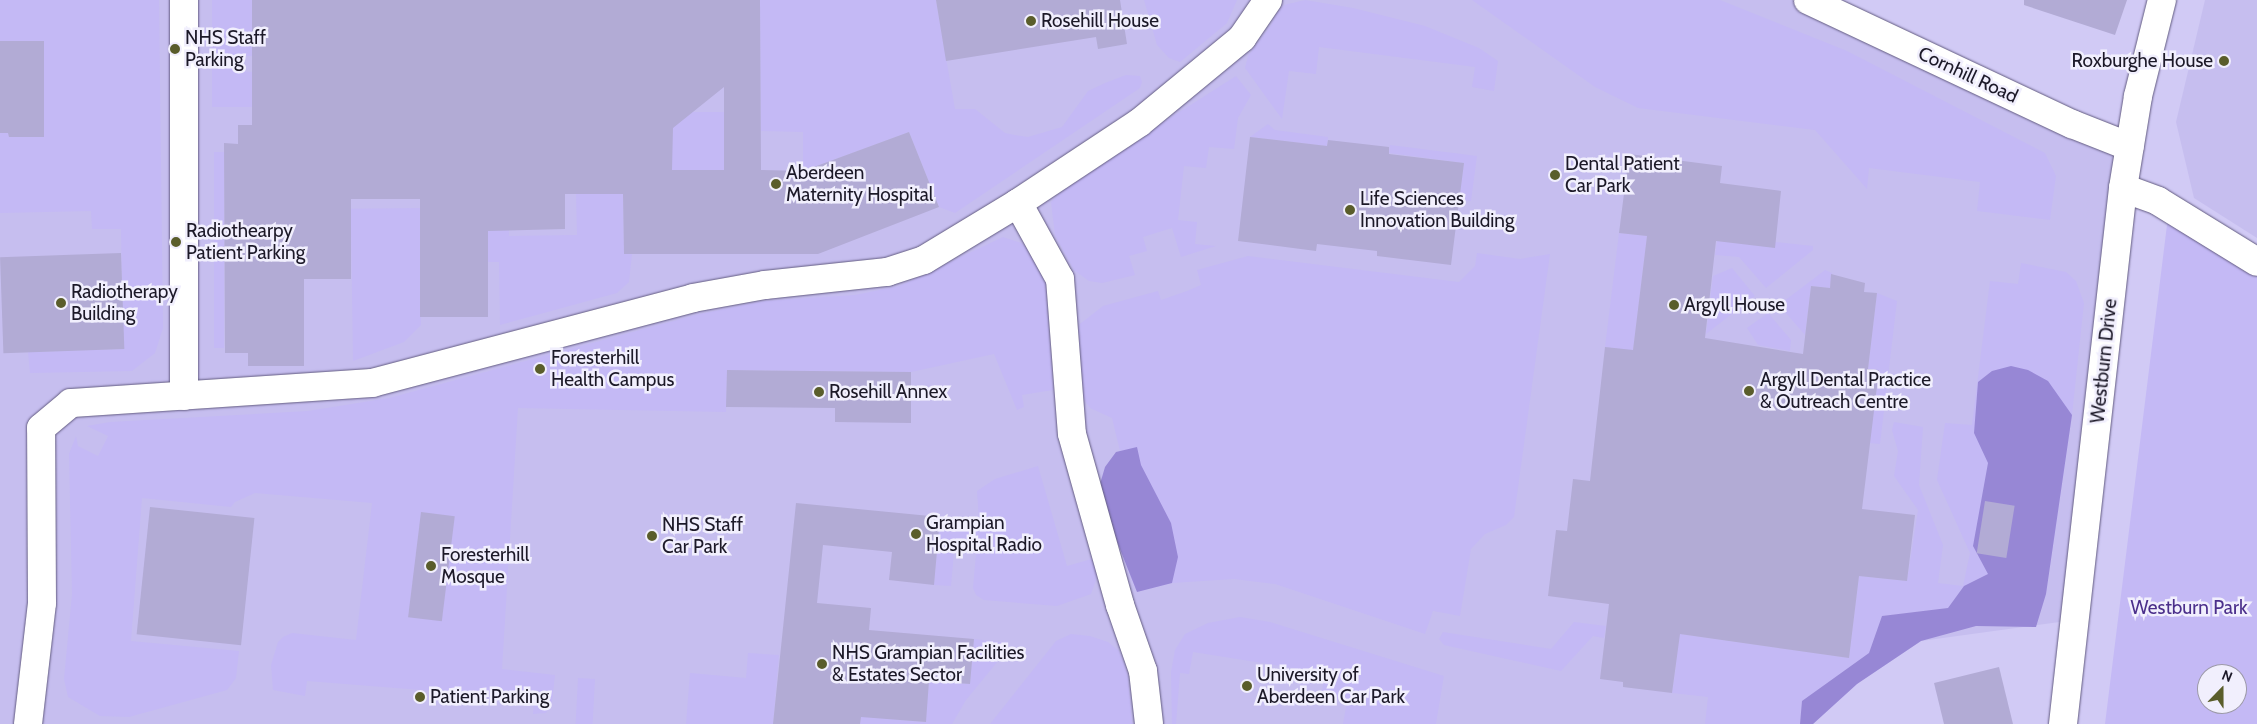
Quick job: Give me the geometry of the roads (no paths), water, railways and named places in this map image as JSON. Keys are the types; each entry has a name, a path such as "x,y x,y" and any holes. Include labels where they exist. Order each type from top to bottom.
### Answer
{"street":[{"path":"184,0 184,396"},
{"path":"28,724 42,603 41,428 72,402 372,383 693,298 765,285 887,272 924,260 1018,203 1139,123 1190,83 1242,38 1268,0"},
{"name":"Cornhill Road","path":"1808,0 2072,124 2130,147"},
{"name":"Westburn Drive","path":"2063,724 2123,188 2146,61 2162,0"},
{"path":"2123,188 2158,201 2257,262"},
{"path":"1018,203 1060,279 1072,434 1120,605 1143,670 1149,724"}],"place":[{"name":"Rosehill House","path":"1031,21"},
{"name":"NHS Staff Parking","path":"175,49"},
{"name":"Roxburghe House","path":"2224,61"},
{"name":"Dental Patient Car Park","path":"1555,175"},
{"name":"Aberdeen Maternity Hospital","path":"776,184"},
{"name":"Life Sciences Innovation Building","path":"1350,210"},
{"name":"Radiothearpy Patient Parking","path":"176,242"},
{"name":"Radiotherapy Building","path":"61,303"},
{"name":"Argyll House","path":"1674,305"},
{"name":"Foresterhill Health Campus","path":"540,369"},
{"name":"Argyll Dental Practice & Outreach Centre","path":"1749,391"},
{"name":"Rosehill Annex","path":"819,392"},
{"name":"Grampian Hospital Radio","path":"916,534"},
{"name":"NHS Staff Car Park","path":"652,536"},
{"name":"Foresterhill Mosque","path":"431,566"},
{"name":"NHS Grampian Facilities & Estates Sector","path":"822,664"},
{"name":"University of Aberdeen Car Park","path":"1247,686"},
{"name":"Patient Parking","path":"420,697"}],"park label":[{"name":"Westburn Park","path":"2189,608"}]}
